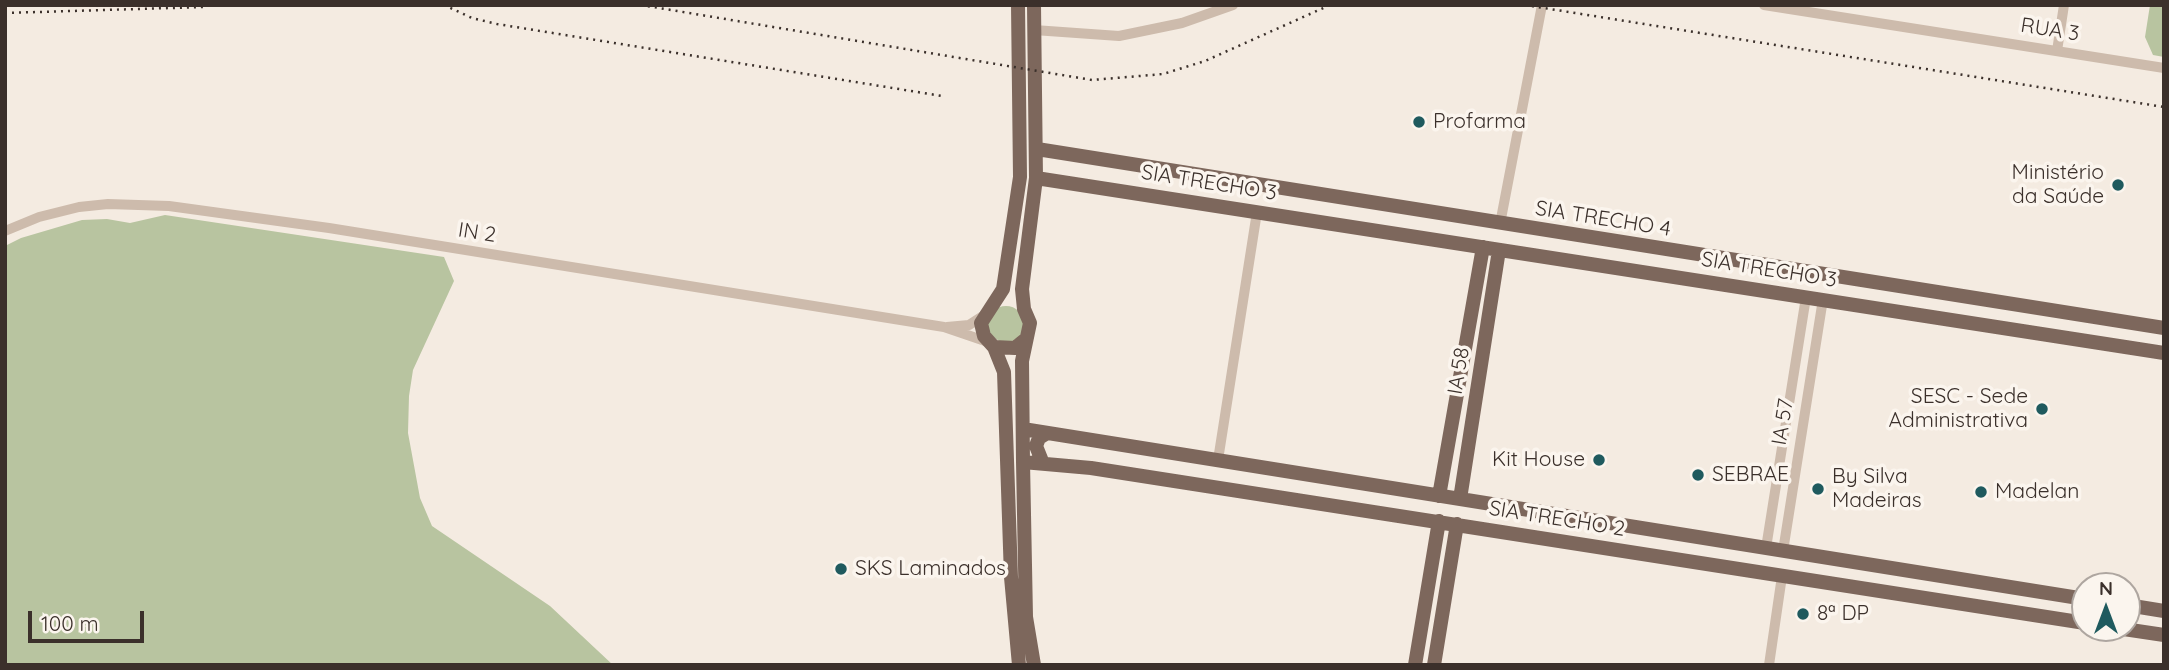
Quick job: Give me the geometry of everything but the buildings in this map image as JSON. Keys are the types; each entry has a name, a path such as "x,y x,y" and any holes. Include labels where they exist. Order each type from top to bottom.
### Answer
{"main road":[{"path":"1018,5 1020,177 1007,274 995,303 983,316 981,330 1004,372 1012,600 1019,665"},
{"path":"1034,5 1037,149 1036,178 1023,271 1024,309 1030,323 1022,360 1026,617 1034,665"},
{"name":"SIA TRECHO 4","path":"1037,149 1413,211 2164,328"},
{"path":"1126,191 1120,177 1131,164"},
{"name":"SIA TRECHO 3","path":"1036,178 2164,353"},
{"path":"1400,234 1412,228 1413,211"},
{"path":"1433,240 1427,227 1434,214"},
{"path":"1632,270 1643,258 1637,245"},
{"name":"IA 58","path":"1439,496 1483,247"},
{"name":"IA 58","path":"1460,499 1499,250"},
{"path":"1659,274 1656,259 1663,250"},
{"path":"1966,322 1977,309 1972,298"},
{"path":"995,303 1010,301 1024,309"},
{"path":"1996,327 1988,315 1997,302"},
{"path":"2141,349 2144,326"},
{"path":"991,344 1014,348 1026,339"},
{"path":"1463,364 1481,366"},
{"path":"1023,429 2071,597"},
{"path":"1042,461 1036,446 1040,438 1047,433"},
{"name":"SIA TRECHO 2","path":"1023,462 1042,461 1439,521 2071,621"},
{"path":"1444,479 1462,481"},
{"path":"1359,509 1369,504 1372,498 1371,490 1363,483"},
{"path":"1391,514 1385,505 1385,498 1401,489"},
{"path":"1585,544 1596,540 1601,533 1598,525 1591,520"},
{"path":"1415,665 1439,521"},
{"path":"1434,665 1457,524"},
{"path":"1619,550 1611,539 1613,531 1622,525"},
{"path":"1915,597 1926,588 1927,580 1923,573"},
{"path":"1949,602 1941,587 1951,577"},
{"path":"2141,608 2164,611"},
{"path":"2141,632 2164,635"}],"street":[{"path":"1034,30 1119,36 1172,26 1233,5"},
{"path":"1500,223 1542,5"},
{"name":"RUA 3","path":"1764,5 1834,11 2164,68"},
{"path":"2057,51 2064,5"},
{"name":"IN 2","path":"5,231 39,217 79,207 108,204 169,206 329,228 944,327 991,344"},
{"path":"1218,460 1257,212"},
{"name":"IA 57","path":"1766,548 1806,297"},
{"name":"IA 57","path":"1783,551 1823,299"},
{"name":"IN 2","path":"944,327 969,325 983,316"},
{"path":"1796,361 1812,364"},
{"path":"1775,492 1791,495"},
{"path":"1769,665 1782,576"}],"green space":[{"path":"2150,5 2164,5 2164,57 2153,55 2145,37"},
{"path":"165,215 444,257 454,281 413,370 409,396 408,433 420,498 432,526 550,606 613,665 5,665 5,246 21,238 82,220 107,219 130,223"},
{"path":"1006,306 1019,311 1024,324 1019,337 1006,342 993,337 988,324 993,311"}],"railway":[{"path":"444,5 472,18 497,24 942,96"},
{"path":"641,5 1092,80 1163,74 1205,61 1330,5"},
{"path":"1525,5 2164,107"},
{"path":"5,13 204,7"}],"place":[{"name":"Profarma","path":"1419,122"},
{"name":"Ministério da Saúde","path":"2118,185"},
{"name":"SESC - Sede Administrativa","path":"2042,409"},
{"name":"Kit House","path":"1599,460"},
{"name":"SEBRAE","path":"1698,475"},
{"name":"By Silva Madeiras","path":"1818,489"},
{"name":"Madelan","path":"1981,492"},
{"name":"SKS Laminados","path":"841,569"},
{"name":"8ª DP","path":"1803,614"}]}
